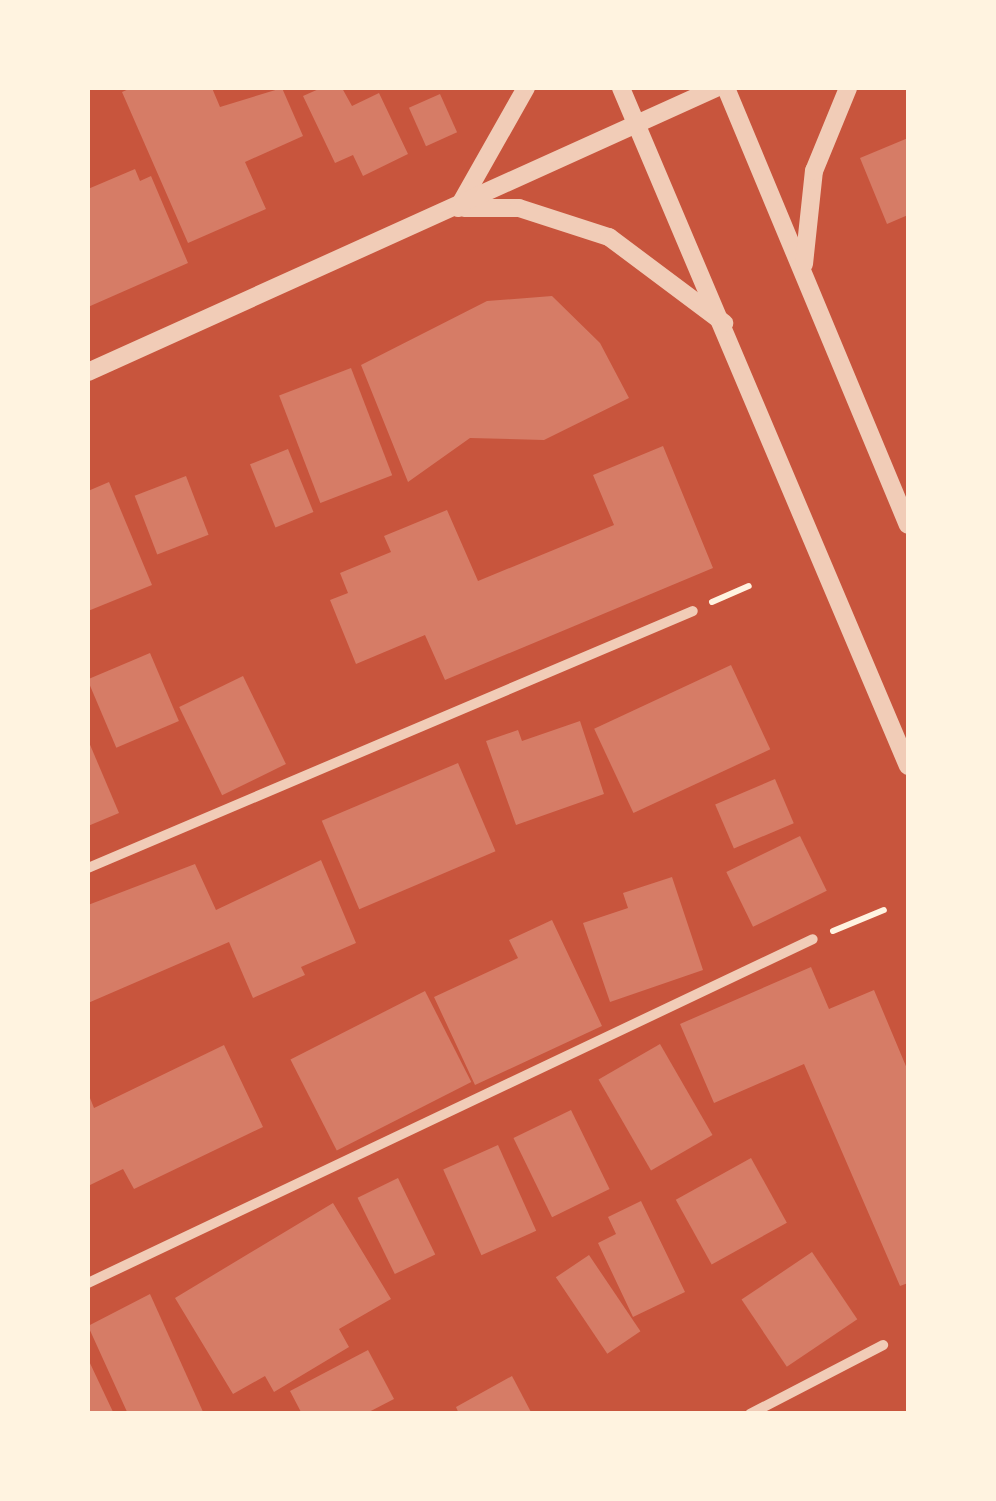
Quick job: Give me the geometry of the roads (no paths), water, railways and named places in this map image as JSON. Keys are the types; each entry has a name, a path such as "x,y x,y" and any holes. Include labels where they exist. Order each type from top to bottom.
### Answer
{"street":[{"path":"458,208 526,88"},
{"path":"621,88 727,326 908,766"},
{"path":"88,372 458,208 716,88"},
{"path":"726,88 908,525"},
{"path":"804,270 814,171 848,88"},
{"path":"458,208 519,208 609,236 727,326"},
{"path":"88,868 692,611"},
{"path":"88,1283 813,939"},
{"path":"750,1414 883,1345"}]}
